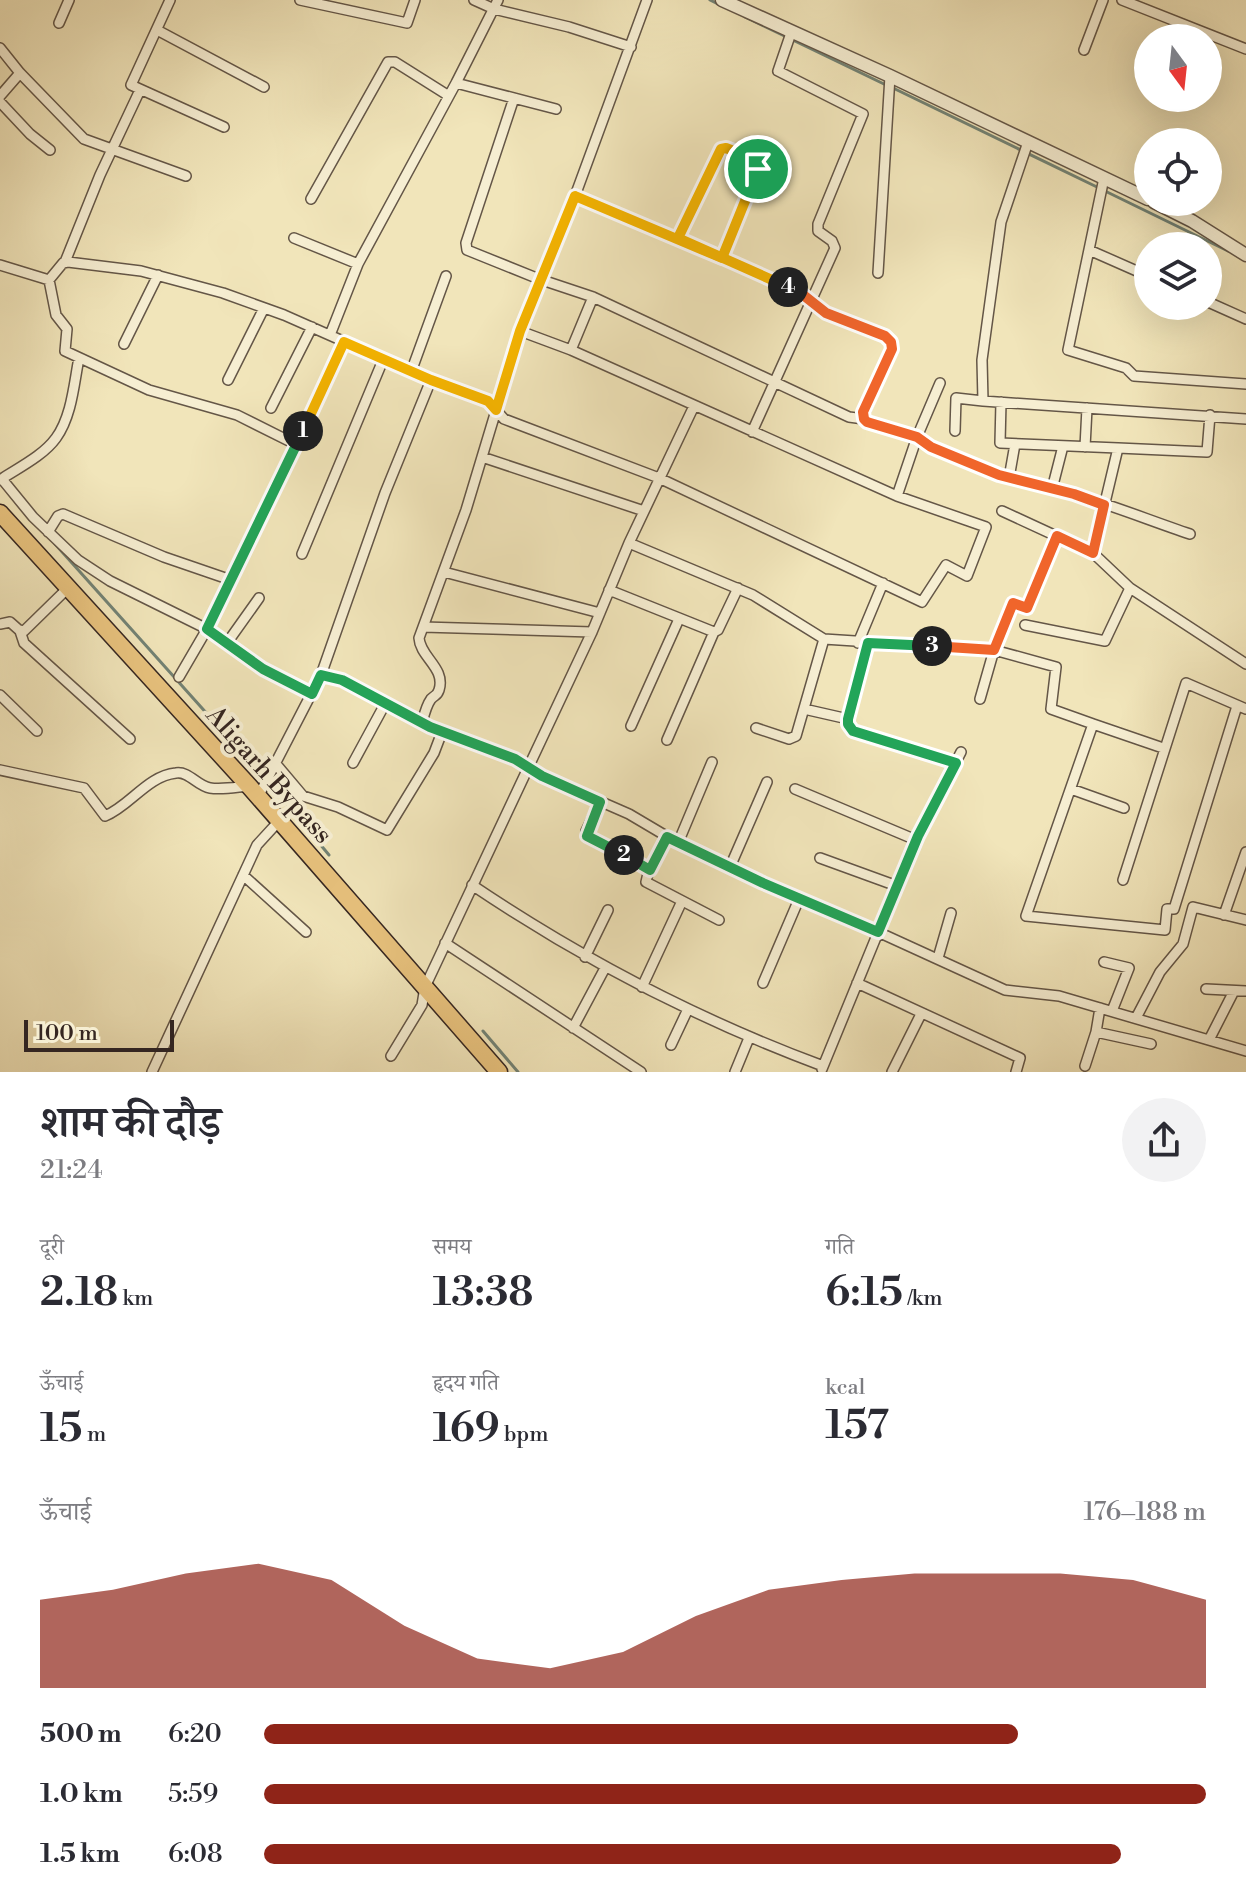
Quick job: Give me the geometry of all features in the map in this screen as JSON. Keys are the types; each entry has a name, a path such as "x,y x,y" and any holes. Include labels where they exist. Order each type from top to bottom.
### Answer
{"highway":[{"name":"Aligarh Bypass","path":"0,513 254,792 499,1072"}],"street":[{"path":"59,23 69,0"},
{"path":"170,0 131,85 224,127"},
{"path":"300,0 321,2 407,23 415,0"},
{"path":"474,0 496,4 631,47"},
{"path":"422,723 429,703 439,690 440,679 437,669 419,644 423,627 482,457 520,331 575,196 647,0"},
{"path":"722,0 1134,192"},
{"path":"1084,50 1103,0"},
{"path":"1122,0 1246,49"},
{"path":"330,335 358,264 496,4"},
{"path":"157,30 264,87"},
{"path":"752,432 835,248 832,241 818,231 818,224 863,114 778,71 791,33"},
{"path":"0,48 77,134 186,176"},
{"path":"311,199 388,62 395,62 449,96"},
{"path":"0,96 20,73"},
{"path":"878,273 890,76"},
{"path":"456,83 556,109"},
{"path":"49,280 65,262 140,90"},
{"path":"514,98 466,247 539,279 593,297 849,417 917,437 931,447 1009,478 1190,534"},
{"path":"0,102 50,150"},
{"path":"983,401 982,360 1001,222 1028,142"},
{"path":"678,238 721,149 726,148 756,160 758,169 722,258"},
{"path":"1104,178 1068,350 1126,368 1134,376 1246,384"},
{"path":"575,196 678,238 802,294 826,313 885,336 891,342 892,349 863,412 864,419"},
{"path":"1182,216 1246,255"},
{"path":"294,238 358,264"},
{"path":"1089,250 1134,270"},
{"path":"65,262 158,275 215,290 312,327 411,372 488,401 504,419 659,478 922,602 946,565 967,576 986,527 897,496 571,350 520,331"},
{"path":"0,265 49,280"},
{"path":"124,344 158,275"},
{"path":"411,372 446,276"},
{"path":"49,280 56,315 67,329 64,350 149,390 237,415 297,445"},
{"path":"571,350 593,297"},
{"path":"228,380 264,308"},
{"path":"1222,308 1246,319"},
{"path":"271,408 312,327"},
{"path":"179,677 207,629 344,342"},
{"path":"79,358 68,410 56,438 46,449 1,480 78,560 110,581 207,629 263,669 312,694"},
{"path":"302,554 383,360"},
{"path":"0,770 84,788 105,816 155,780 173,774 184,773 203,786 214,789 254,792 276,764 321,675 385,493 431,380"},
{"path":"897,496 940,383"},
{"path":"955,431 956,398 1246,419"},
{"path":"1001,402 1000,443 1015,444 1207,452 1210,415"},
{"path":"391,1056 422,1005 425,987 694,406"},
{"path":"1085,447 1087,408"},
{"path":"1009,478 1015,444"},
{"path":"1052,489 1063,446"},
{"path":"1093,553 1118,448"},
{"path":"482,457 644,511"},
{"path":"1002,511 1093,553 1130,588 1246,664"},
{"path":"48,532 58,516 63,514 164,557 231,580"},
{"path":"980,699 994,650 1013,603 1027,608 1057,536"},
{"path":"629,543 738,588 824,639 994,650 1056,667 1051,709 1163,748"},
{"path":"444,572 600,613"},
{"path":"883,583 863,643 848,724 853,731 956,763"},
{"path":"20,631 24,631 69,587"},
{"path":"667,740 714,632 718,630 738,588"},
{"path":"1025,625 1105,641 1130,588"},
{"path":"609,590 714,632"},
{"path":"227,643 259,598"},
{"path":"631,726 679,619"},
{"path":"0,624 10,622 20,631 24,643 130,739"},
{"path":"423,627 592,632"},
{"path":"756,728 792,739 796,736 824,639"},
{"path":"321,675 342,680 442,732 515,759 629,814 678,843 1005,990 1059,996 1246,1051"},
{"path":"1093,724 1026,916 1165,930 1167,909 1174,909 1242,707 1186,683 1123,880"},
{"path":"0,695 37,731"},
{"path":"353,763 385,704"},
{"path":"804,709 848,719"},
{"path":"276,764 303,796 338,807 387,830 429,763 442,732"},
{"path":"472,885 537,929 605,968 749,1038 822,1069 916,840 961,752"},
{"path":"678,843 712,762"},
{"path":"730,867 767,782"},
{"path":"795,789 916,840"},
{"path":"1071,789 1124,808"},
{"path":"600,802 587,836 650,870"},
{"path":"152,1072 257,845 279,821"},
{"path":"667,837 645,881 719,920"},
{"path":"1224,915 1246,852"},
{"path":"820,858 897,886"},
{"path":"243,875 306,932"},
{"path":"763,983 799,899"},
{"path":"642,987 682,901"},
{"path":"1136,1018 1160,972 1183,944 1193,907 1246,920"},
{"path":"585,957 608,910"},
{"path":"938,958 951,913"},
{"path":"445,943 641,1072"},
{"path":"1104,962 1129,968 1112,1011"},
{"path":"573,1028 605,968"},
{"path":"857,983 1020,1058 1016,1072"},
{"path":"1206,989 1246,991"},
{"path":"1209,1040 1234,991"},
{"path":"1085,1066 1100,1008"},
{"path":"671,1045 688,1009"},
{"path":"892,1072 921,1014"},
{"path":"1096,1032 1151,1044"},
{"path":"735,1072 749,1038"}],"waterway":[{"path":"710,0 720,5"},
{"path":"745,17 886,85"},
{"path":"893,88 1099,188"},
{"path":"1105,191 1228,251"},
{"path":"55,544 261,774"},
{"path":"272,786 329,855"},
{"path":"483,1031 518,1072"}],"route":[{"path":"758,169 722,258 575,196 539,279 496,410 488,401 344,342 207,629 263,669 312,694 321,675 339,679 430,727 515,759 542,776 600,802 586,831 587,836 650,870 667,837 763,883 878,932 918,836 956,763 850,729 848,719 868,643 994,650 1013,603 1027,608 1057,536 1093,553 1104,505 999,475 931,447 917,437 867,422 863,412 892,349 891,342 885,336 826,313 802,294 722,258 678,238 721,149 726,148 756,160 758,169"}]}
